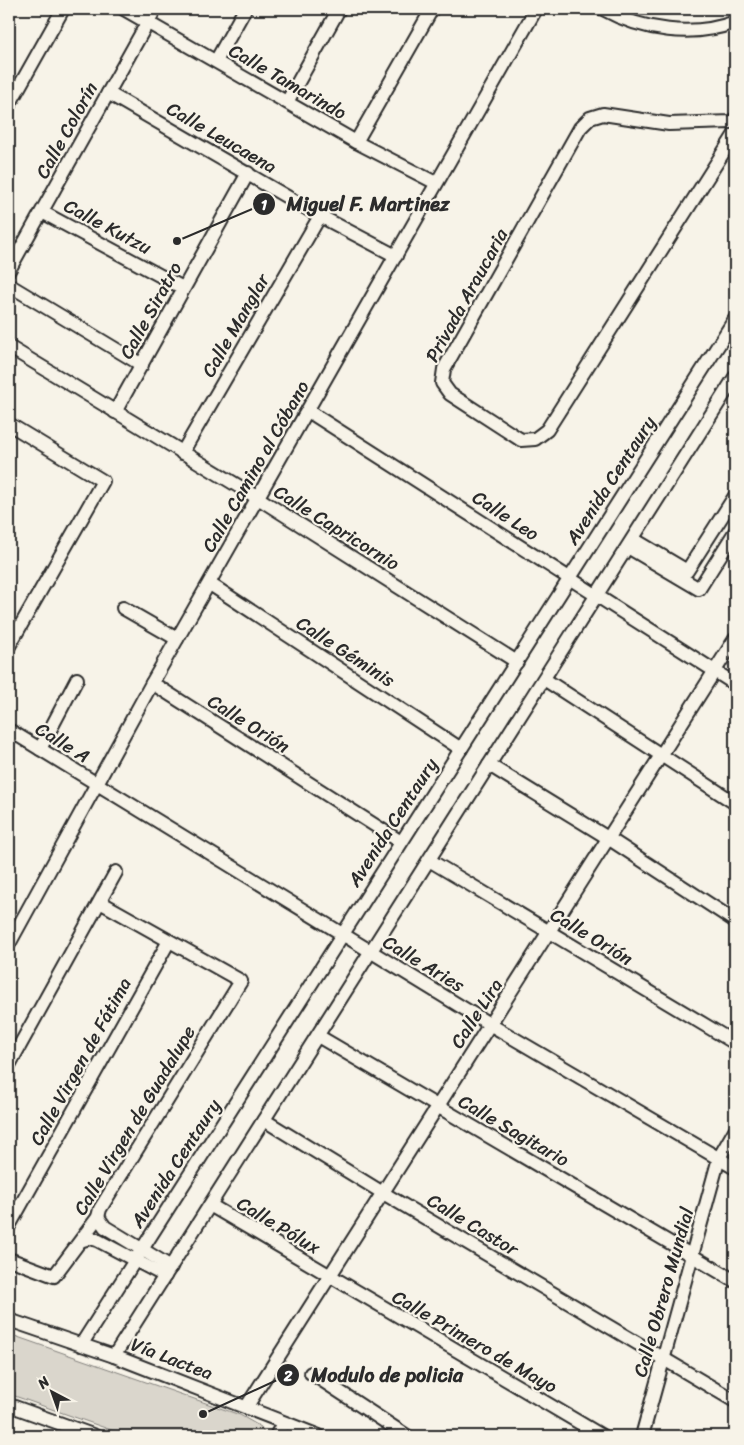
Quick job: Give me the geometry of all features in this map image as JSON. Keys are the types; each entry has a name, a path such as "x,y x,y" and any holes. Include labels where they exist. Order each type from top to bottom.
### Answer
{"street":[{"path":"9,105 63,9"},
{"name":"Calle Tamarindo","path":"124,9 356,142 436,183"},
{"name":"Calle Colorín","path":"9,270 155,9"},
{"path":"216,61 245,9"},
{"path":"287,102 340,9"},
{"path":"356,142 432,9"},
{"name":"Calle Camino al Cóbano","path":"9,944 152,684 536,9"},
{"path":"604,9 613,14 671,32 717,29 735,22"},
{"name":"Calle Leucaena","path":"108,93 320,216 396,256"},
{"name":"Privada Araucaria","path":"603,114 669,124 734,127 547,430 535,439 521,440 450,394 442,383 444,369 580,128 590,118 603,114"},
{"name":"Calle Siratro","path":"115,412 248,174"},
{"name":"Calle Kutzu","path":"42,212 183,288"},
{"name":"Calle Manglar","path":"182,453 320,216"},
{"path":"9,285 142,365"},
{"name":"Avenida Centaury","path":"81,1345 735,319"},
{"name":"Calle Capricornio","path":"9,347 258,498 517,662"},
{"path":"114,1356 735,377"},
{"name":"Calle Leo","path":"308,411 735,684"},
{"path":"9,424 104,481 9,646"},
{"path":"630,543 687,570 735,496"},
{"path":"630,543 699,589 735,532"},
{"name":"Calle Géminis","path":"210,584 461,749"},
{"path":"124,608 178,639"},
{"name":"Calle Lira","path":"247,1406 735,639"},
{"path":"40,749 77,679"},
{"path":"544,679 735,803"},
{"name":"Calle Orión","path":"152,684 402,842"},
{"name":"Calle A","path":"9,730 96,785"},
{"path":"489,765 608,838 735,921"},
{"name":"Calle Aries","path":"96,785 491,1025 735,1168"},
{"name":"Calle Orión","path":"429,860 735,1043"},
{"path":"9,1065 116,872"},
{"path":"100,902 170,941"},
{"name":"Calle Virgen de Guadalupe","path":"9,1259 54,1276 83,1240 98,1216 100,1209 241,981 170,941"},
{"name":"Calle Virgen de Fátima","path":"9,1226 170,941"},
{"name":"Calle Sagitario","path":"318,1036 735,1281"},
{"name":"Calle Castor","path":"264,1120 383,1193 735,1401"},
{"name":"Calle Obrero Mundial","path":"642,1436 719,1158 735,1130"},
{"name":"Calle Pólux","path":"210,1205 329,1278"},
{"path":"98,1216 100,1222 105,1227 138,1255"},
{"path":"83,1240 90,1238 138,1255 168,1272"},
{"name":"Calle Primero de Mayo","path":"329,1278 602,1436"},
{"name":"Vía Lactea","path":"9,1320 114,1356 247,1406 283,1423 319,1436"},
{"path":"311,1374 407,1436"},
{"path":"9,1405 95,1436"},
{"path":"276,1436 283,1423"}],"shaded area":[{"path":"9,1334 240,1415 261,1427 265,1436 128,1436 9,1394"}],"place":[{"name":"Miguel F. Martinez","path":"177,241"},
{"name":"Modulo de policia","path":"203,1414"}]}
